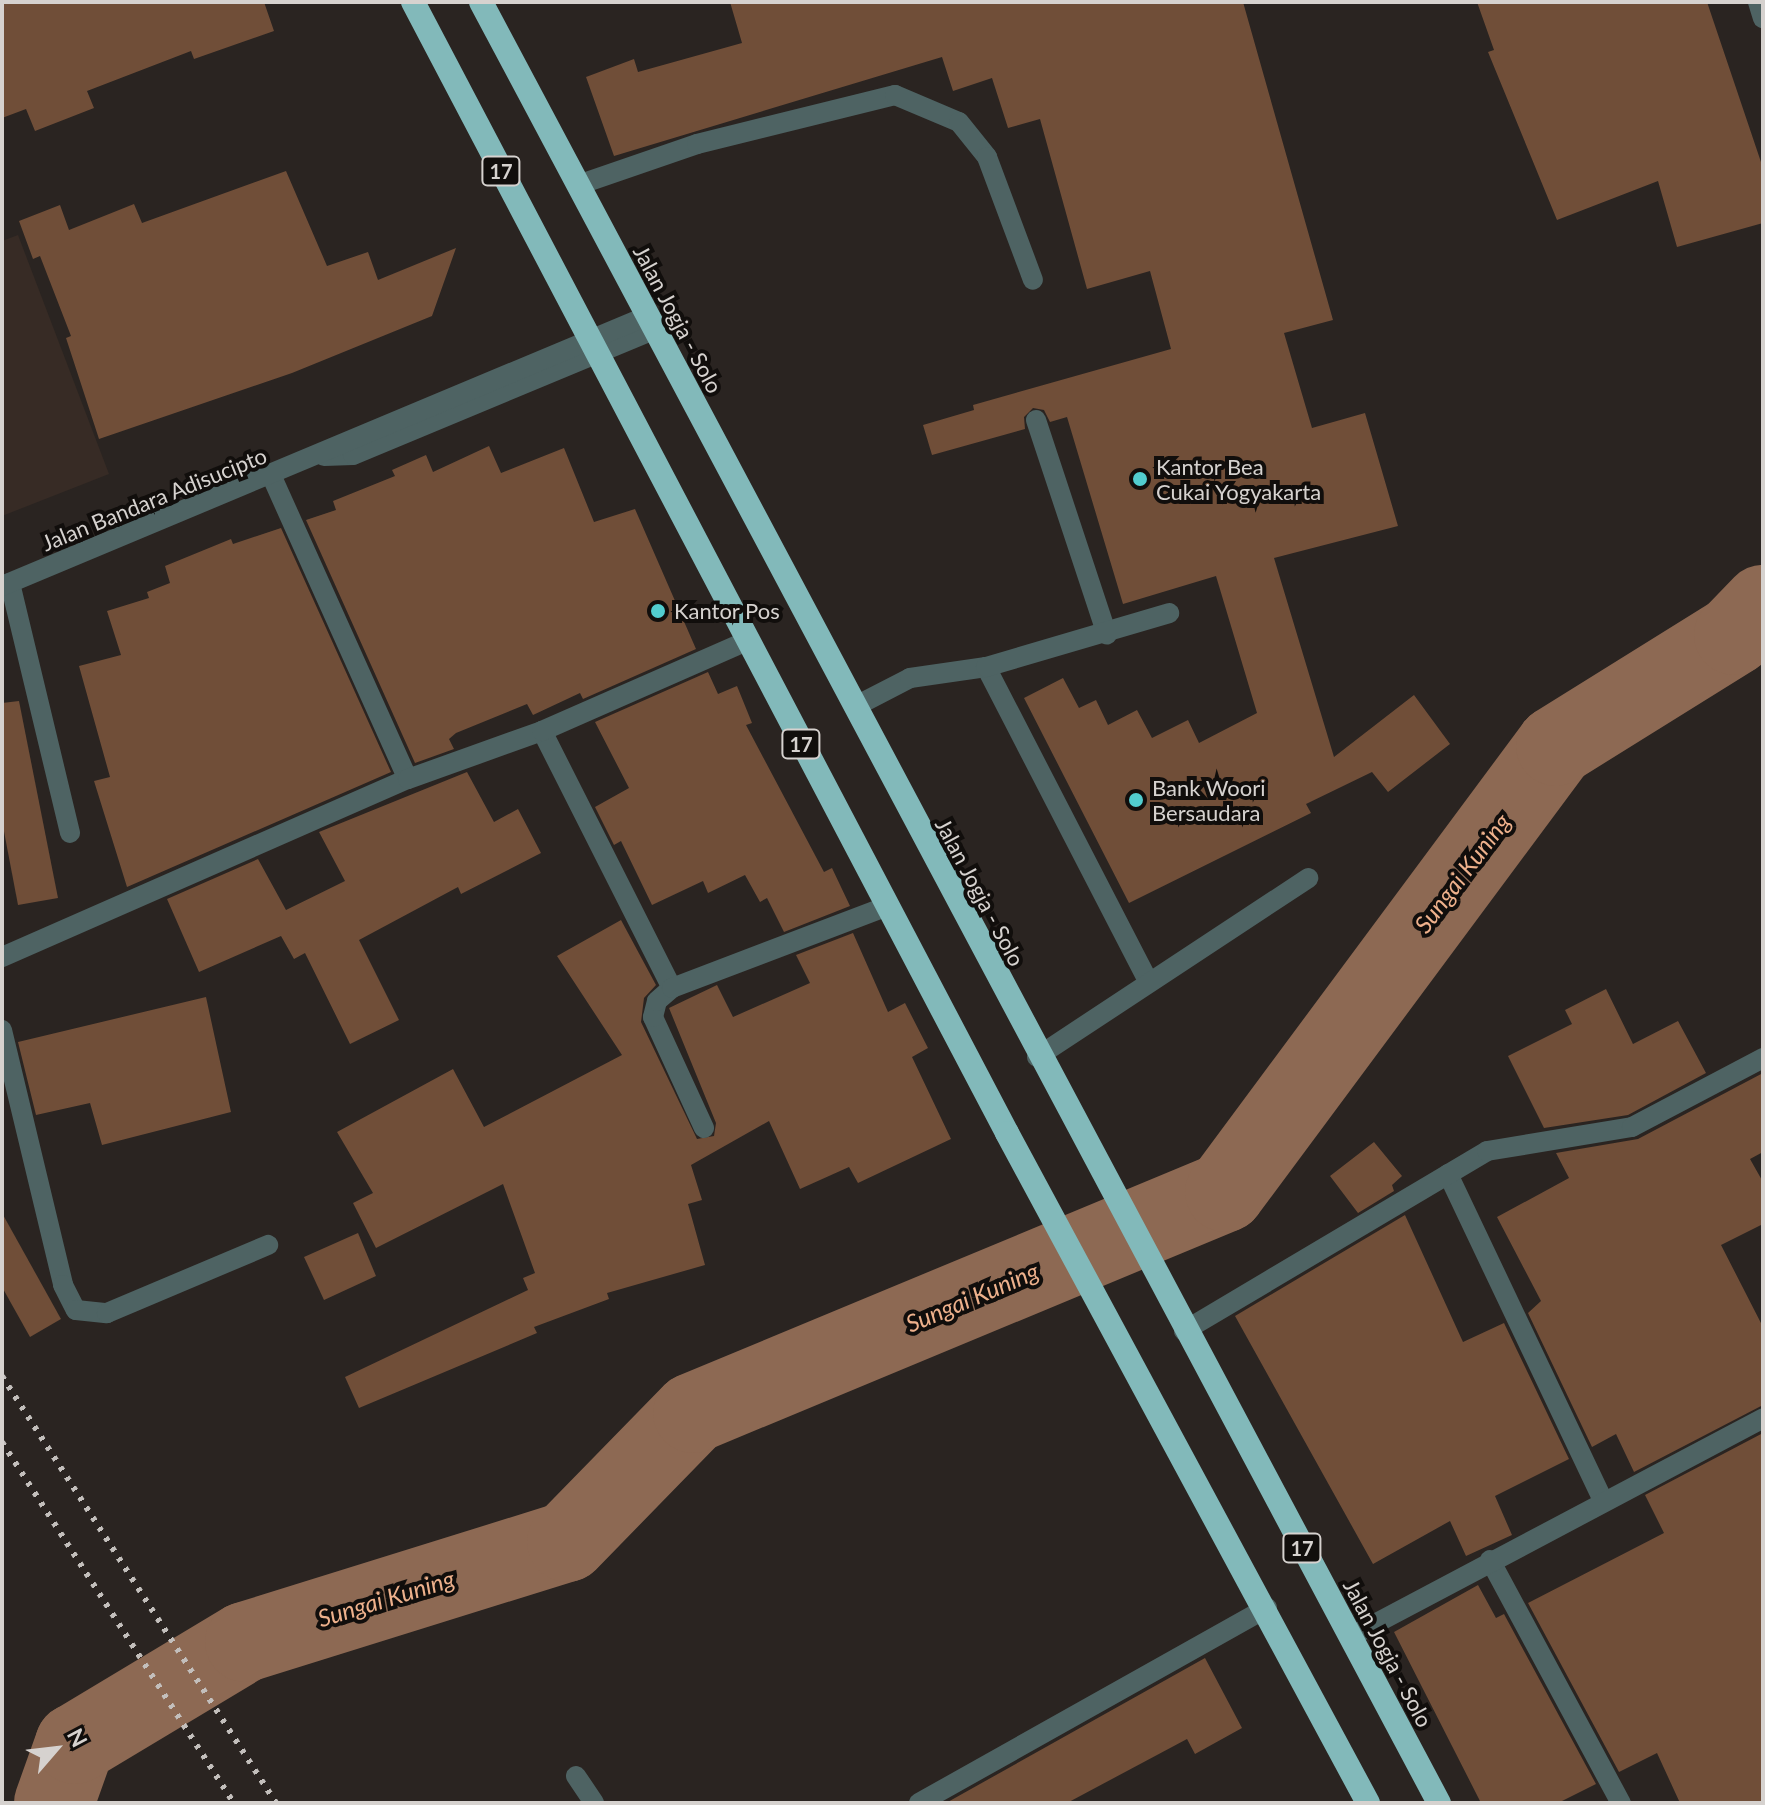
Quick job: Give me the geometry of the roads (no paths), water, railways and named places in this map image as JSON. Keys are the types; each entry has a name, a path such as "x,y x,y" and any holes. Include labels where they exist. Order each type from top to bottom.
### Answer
{"highway":[{"name":"17","path":"413,2 1007,1133 1267,1608 1368,1803"},
{"name":"Jalan Jogja - Solo","path":"481,2 1037,1057 1439,1803"}],"street":[{"path":"1758,2 1763,18"},
{"path":"578,185 697,144 895,95 959,122 987,157 1033,280"},
{"name":"Jalan Bandara Adisucipto","path":"6,585 324,456 348,439 650,323"},
{"path":"1036,420 1107,635"},
{"path":"272,477 408,779"},
{"path":"6,585 70,833"},
{"path":"854,707 910,678 986,667 1107,635 1169,613"},
{"path":"2,957 408,779 542,731 747,641"},
{"path":"986,667 1147,979"},
{"path":"542,731 672,988"},
{"path":"1037,1057 1147,979 1308,878"},
{"path":"704,1128 653,1017 657,1001 672,988 888,906"},
{"path":"2,1030 63,1285 76,1310 107,1313 268,1245"},
{"path":"1184,1331 1487,1151 1632,1127 1763,1058"},
{"path":"1448,1174 1603,1501"},
{"path":"1350,1637 1490,1560 1763,1418"},
{"path":"1490,1560 1621,1803"},
{"path":"919,1803 941,1798 1267,1608"},
{"path":"576,1776 594,1803"}],"waterway":[{"name":"Sungai Kuning","path":"54,1803 75,1744 245,1642 567,1542 693,1413 1225,1192 1556,746 1734,635 1763,605"}],"railway":[{"path":"2,1376 276,1803"},
{"path":"2,1442 234,1803"}],"place":[{"name":"Kantor Bea Cukai Yogyakarta","path":"1140,479"},
{"name":"Kantor Pos","path":"658,611"},
{"name":"Bank Woori Bersaudara","path":"1136,800"}]}
